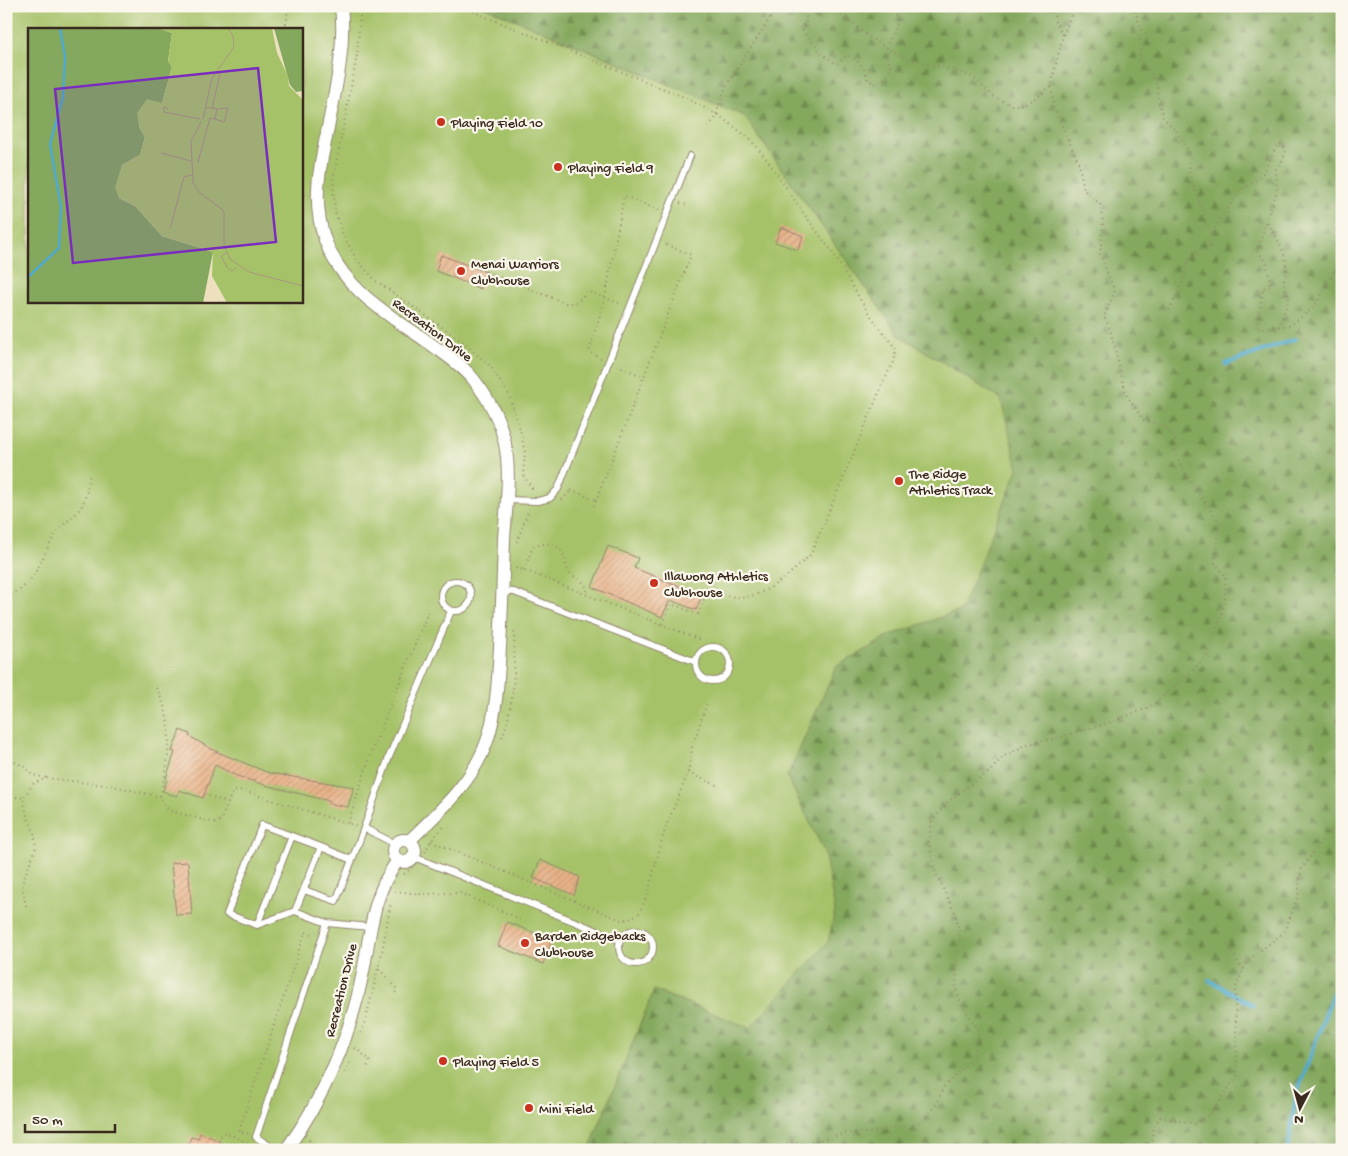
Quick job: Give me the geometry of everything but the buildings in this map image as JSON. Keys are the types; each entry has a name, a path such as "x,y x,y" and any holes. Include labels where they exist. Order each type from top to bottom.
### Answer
{"street":[{"name":"Recreation Drive","path":"341,6 342,42 337,82 317,187 317,209 324,239 334,262 350,283 368,299 456,362 473,379 498,422 505,444 508,592 494,718 487,743 464,784 446,805 409,841"},
{"path":"402,840 409,841 415,848 416,858 407,862 398,860 393,853 395,844 402,840"},
{"name":"Recreation Drive","path":"286,1150 306,1120 341,1048 363,972 370,927 377,899 387,875 398,860"}],"lane":[{"path":"506,500 532,501 550,498 560,485 666,212 690,156"},
{"path":"454,580 461,581 471,591 472,598 464,609 458,612 451,611 441,601 440,594 442,588 447,583 454,580"},
{"path":"508,592 696,662"},
{"path":"304,890 336,901 389,756 451,611"},
{"path":"716,647 728,656 730,667 721,680 710,681 705,680 698,672 696,662 701,652 705,649 716,647"},
{"path":"352,860 262,825 227,914 257,925 295,911 327,923 370,927"},
{"path":"364,828 395,844"},
{"path":"257,925 292,836"},
{"path":"295,911 321,847"},
{"path":"416,858 620,940"},
{"path":"276,1150 256,1137 327,923"},
{"path":"633,930 644,932 651,940 653,950 644,963 628,963 624,960 619,950 620,940 633,930"}],"path":[{"path":"284,28 288,6"},
{"path":"359,6 358,56 333,180 335,212 340,227 357,260 376,281 458,338 490,366 509,395 520,428 525,453 523,475 532,488 532,501 517,543"},
{"path":"459,6 684,97 717,115 750,140 771,165 833,253 867,311 896,349 893,362 811,554 764,591 750,596 735,597 707,592 698,614 671,604 662,624"},
{"path":"707,128 717,115 726,86 778,6"},
{"path":"803,7 807,20 802,29 806,38 818,48 820,53 837,64 847,55 865,68 868,80 877,84 886,77 892,68 886,57 888,39 898,21 891,6"},
{"path":"1053,6 1055,22 1063,35"},
{"path":"779,1150 782,1146 794,1142 806,1144 846,1134 908,1127 921,1122 935,1108 944,1086 973,1058 978,1042 978,1029 962,1006 956,990 960,934 956,913 934,869 929,842 932,821 948,802 989,772 1004,756 1028,744 1061,737 1111,722 1150,707 1190,673 1208,654 1224,608 1226,576 1215,563 1219,522 1191,483 1176,456 1175,439 1164,426 1143,420 1126,394 1110,329 1104,317 1116,292 1100,255 1103,222 1100,204 1084,190 1079,164 1054,108 1052,86 1063,35 1075,6"},
{"path":"1133,6 1141,28 1139,62 1146,65 1157,84 1158,98 1163,117 1178,133 1191,156 1189,172 1211,235"},
{"path":"774,11 803,7 831,8 887,48 908,59 947,68 972,77 993,96 1013,106 1026,103 1052,86"},
{"path":"1169,310 1184,280 1186,261 1199,251 1210,247 1209,238 1219,220 1227,213 1228,208 1240,191 1258,179 1264,172 1276,147 1282,144 1286,150 1283,159 1276,169 1277,192 1266,221 1258,252 1266,261 1271,286 1263,288 1257,329 1291,325 1315,306 1342,258"},
{"path":"644,377 589,352 606,298 624,196 666,212"},
{"path":"1266,221 1278,240 1287,263 1287,273 1283,281 1289,299 1279,327"},
{"path":"594,506 692,255 656,240"},
{"path":"486,272 566,303 581,300 587,291 630,307"},
{"path":"6,393 9,403 6,415"},
{"path":"6,596 13,594 26,585 35,574 56,533 76,514 84,503 90,475"},
{"path":"560,485 597,500"},
{"path":"524,570 533,547 549,542 559,547 564,555 566,568 572,575 584,582 588,589 587,594"},
{"path":"508,592 516,568 587,594 701,640"},
{"path":"348,823 371,753 429,610"},
{"path":"499,744 508,722 515,654 514,627"},
{"path":"156,688 163,699 168,718 169,737 168,760 160,797"},
{"path":"431,841 620,920 630,918 639,913 647,896 665,829 688,773 692,747 707,703"},
{"path":"6,757 25,767 32,775 114,786 160,797 171,811 215,823 222,819 234,792 244,791 364,828"},
{"path":"688,773 718,786"},
{"path":"26,906 22,884 36,847 34,832 27,816 23,798 34,783 47,778"},
{"path":"204,794 228,803"},
{"path":"6,796 23,798"},
{"path":"1153,1150 1152,1131 1160,1117 1196,1124 1211,1113 1237,1076 1235,990 1243,970 1250,959 1284,932 1298,897 1301,870 1320,842 1342,820"},
{"path":"397,879 412,868 416,858 446,823"},
{"path":"396,885 394,891 419,894 460,894 520,919"},
{"path":"360,1034 366,1019 392,899"},
{"path":"218,1140 225,1132 252,1145 256,1137 239,1131 305,932 322,938"},
{"path":"1227,944 1243,970"},
{"path":"378,968 397,989 394,996"},
{"path":"344,1076 358,1041"},
{"path":"355,1048 370,1060 368,1067"},
{"path":"304,1150 309,1140 318,1150"},
{"path":"808,1150 813,1142"}],"green space":[{"path":"6,6 483,6 744,116 899,335 1001,399 1018,469 961,610 891,635 836,667 787,777 824,851 835,911 828,942 750,1028 654,990 589,1150 6,1150"},
{"path":"483,6 1342,6 1342,1150 589,1150 654,990 750,1028 824,851 787,777 836,667 891,635 961,609 1001,399 899,335 744,116"}],"waterway":[{"path":"1226,364 1295,339"},
{"path":"1288,1150 1296,1096 1342,968"},
{"path":"1209,980 1253,1005"}],"place":[{"name":"Playing Field 10","path":"441,122"},
{"name":"Playing Field 9","path":"558,167"},
{"name":"Menai Warriors Clubhouse","path":"461,271"},
{"name":"The Ridge Athletics Track","path":"899,481"},
{"name":"Illawong Athletics Clubhouse","path":"654,583"},
{"name":"Barden Ridgebacks Clubhouse","path":"525,943"},
{"name":"Playing Field 5","path":"443,1061"},
{"name":"Mini Field","path":"529,1108"}]}
